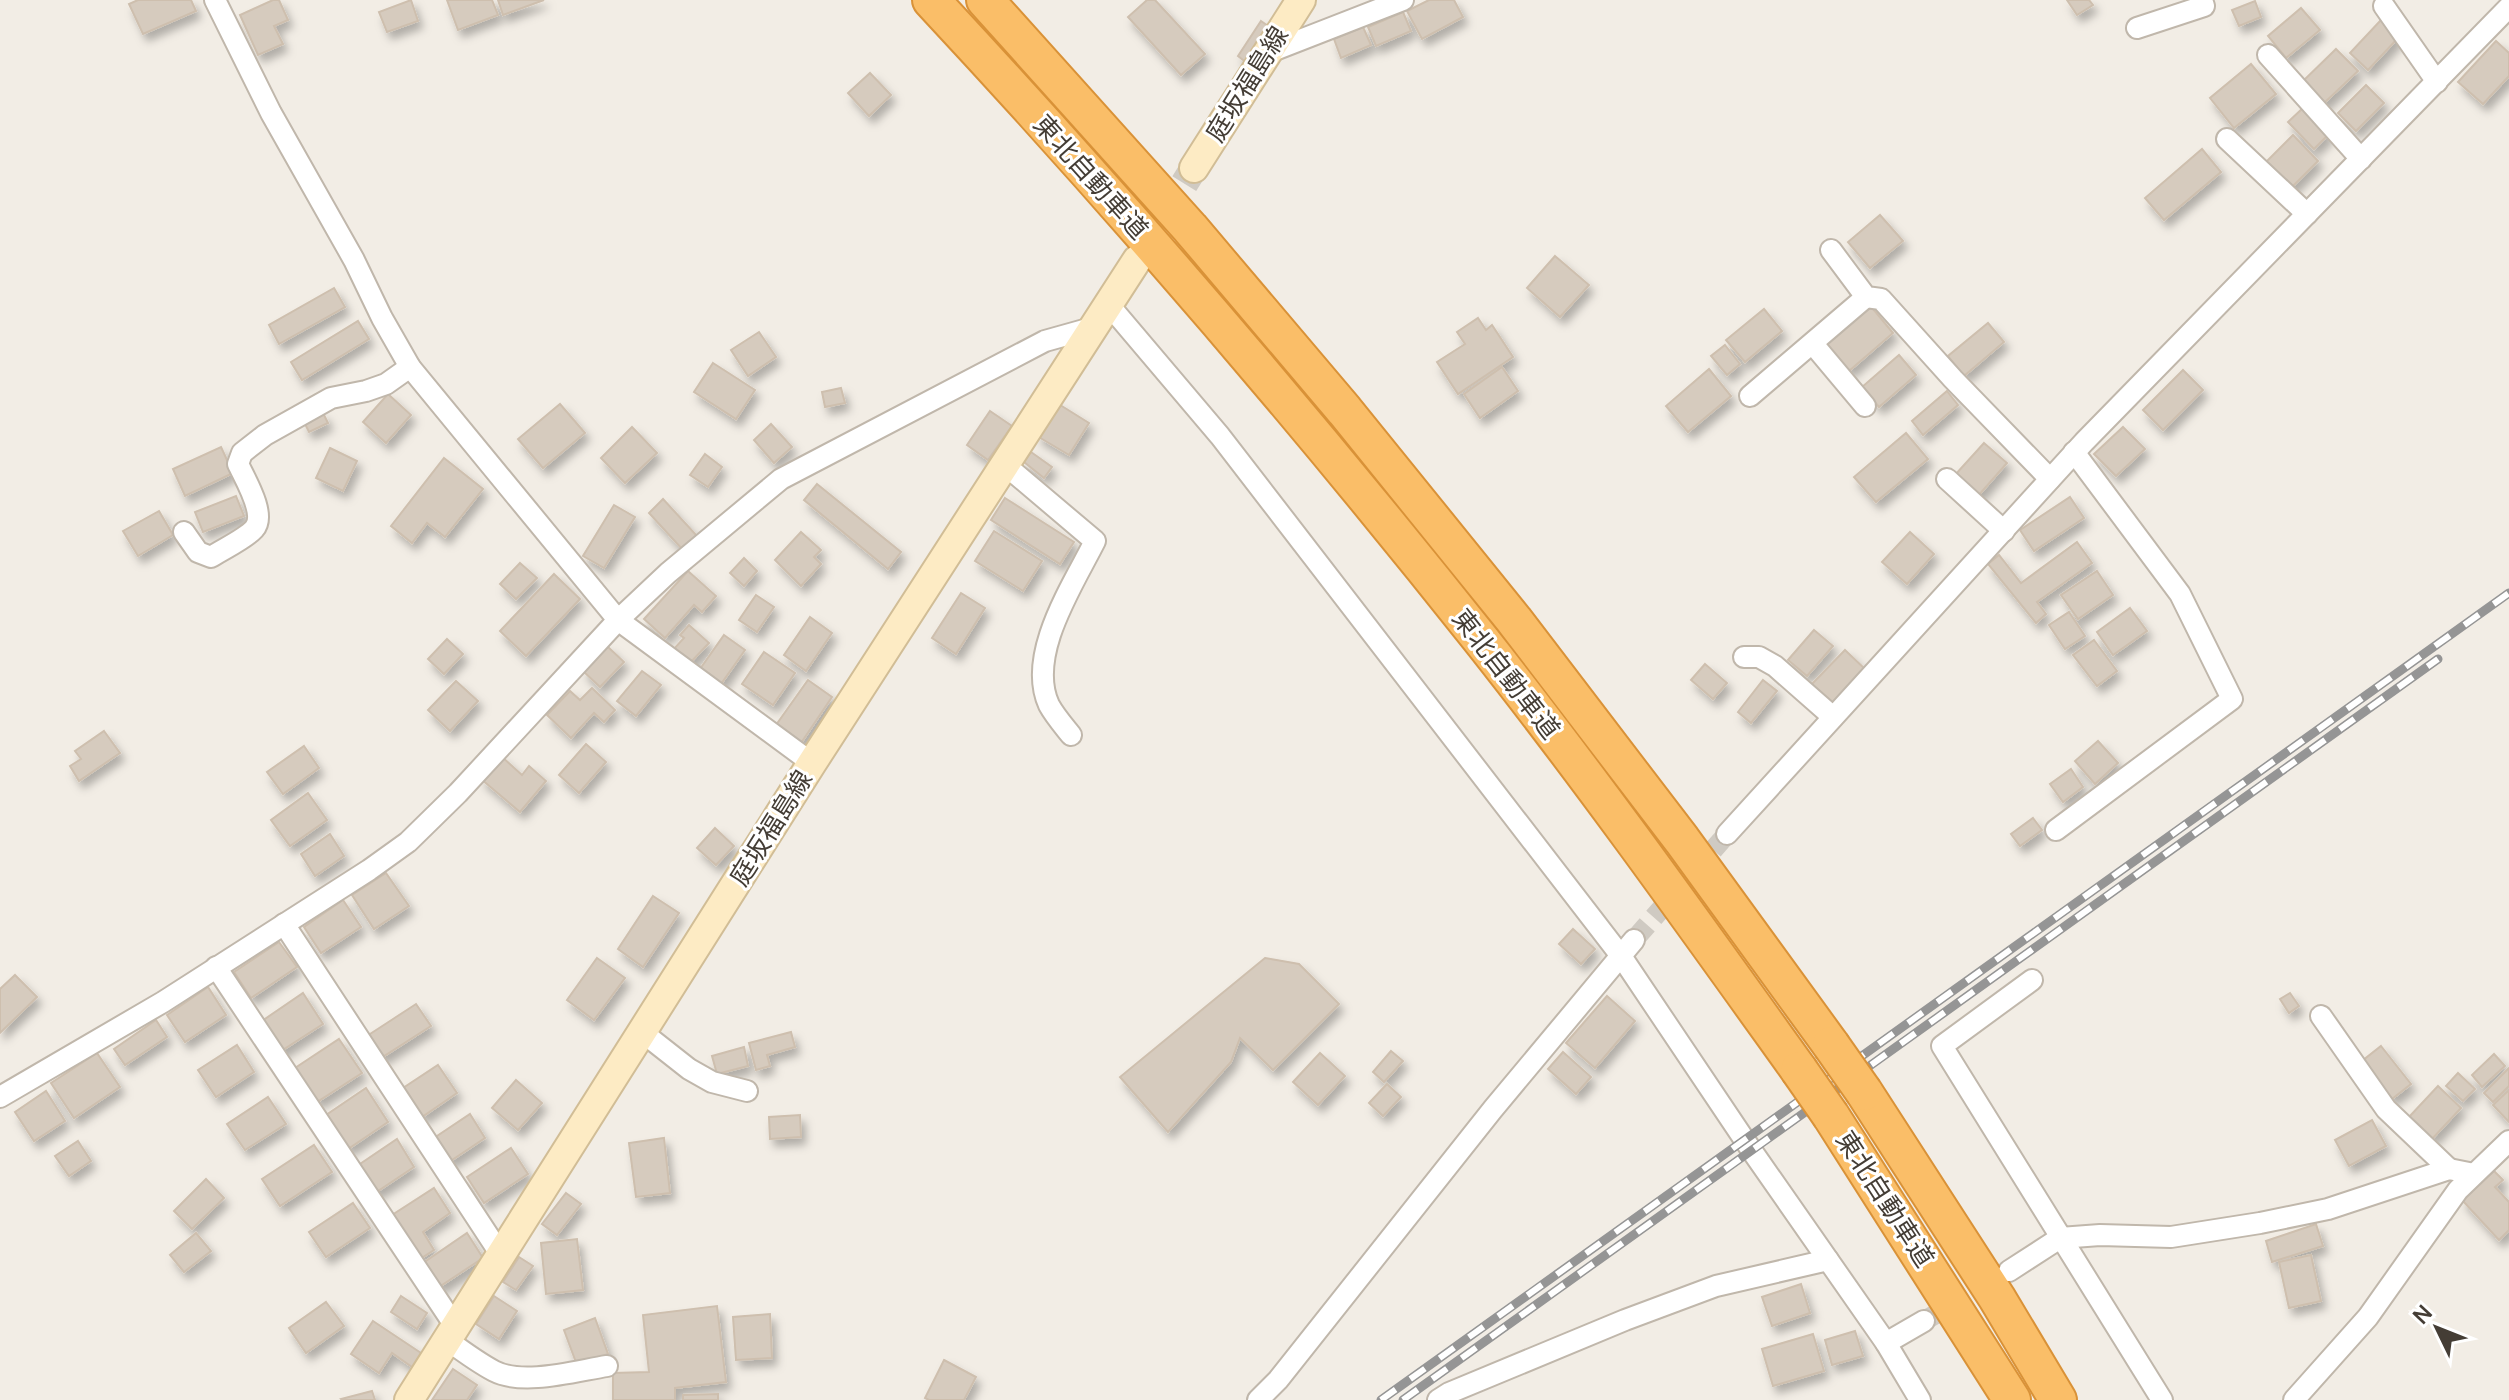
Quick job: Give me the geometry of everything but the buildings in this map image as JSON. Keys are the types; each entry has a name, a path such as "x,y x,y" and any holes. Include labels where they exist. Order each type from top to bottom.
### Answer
{"highway":[{"name":"東北自動車道","path":"931,0 1167,262 1482,641 1654,868 1799,1070 2012,1400"},
{"name":"東北自動車道","path":"985,0 1190,228 1345,411 1494,595 1682,840 1864,1092 1997,1298 2058,1400"}],"main road":[{"name":"庭坂福島線","path":"1194,168 1301,0"},
{"name":"庭坂福島線","path":"409,1400 812,763 1137,260"}],"street":[{"path":"215,0 271,113 410,367 618,620 812,763"},
{"path":"1267,53 1403,0"},
{"path":"2137,28 2204,6 2202,0"},
{"path":"2384,6 2437,82"},
{"path":"1727,834 2074,452 2437,82 2507,15"},
{"path":"2268,55 2361,159"},
{"path":"2227,139 2307,214"},
{"path":"1831,250 1866,297 1881,299 2050,479"},
{"path":"1750,396 1866,297"},
{"path":"0,1097 163,1002 408,842 458,793 618,620 668,573 781,479 1045,341 1102,316 1220,436 1628,948 1920,1400"},
{"path":"1813,344 1865,406"},
{"path":"184,532 198,552 211,557 254,529 259,510 238,464 242,453 265,435 331,398 386,384 410,367"},
{"path":"2056,830 2232,699 2180,594 2074,452"},
{"path":"1004,464 1095,541 1044,650 1043,676 1048,702 1071,735"},
{"path":"1947,479 2004,531"},
{"path":"1744,657 1759,657 1775,666 1833,717"},
{"path":"284,924 501,1255"},
{"path":"1258,1400 1278,1380 1493,1109 1628,948"},
{"path":"216,967 450,1333 496,1372 516,1377 607,1366"},
{"path":"2032,980 1942,1046 2162,1400"},
{"path":"2321,1016 2386,1109 2449,1169"},
{"path":"642,1032 689,1069 712,1082 747,1091"},
{"path":"2294,1400 2368,1317 2458,1190 2509,1141"},
{"path":"2009,1271 2060,1238 2100,1235 2171,1237 2328,1209 2449,1169 2474,1174"},
{"path":"1438,1400 1625,1320 1716,1286 1828,1260"},
{"path":"1886,1343 1924,1321"}],"tunnel":[{"path":"1140,255 1194,168"},
{"path":"1634,940 1727,834"},
{"path":"1924,1321 1995,1279"}],"railway":[{"path":"1381,1400 2509,593"},
{"path":"1403,1400 2438,659"}]}
